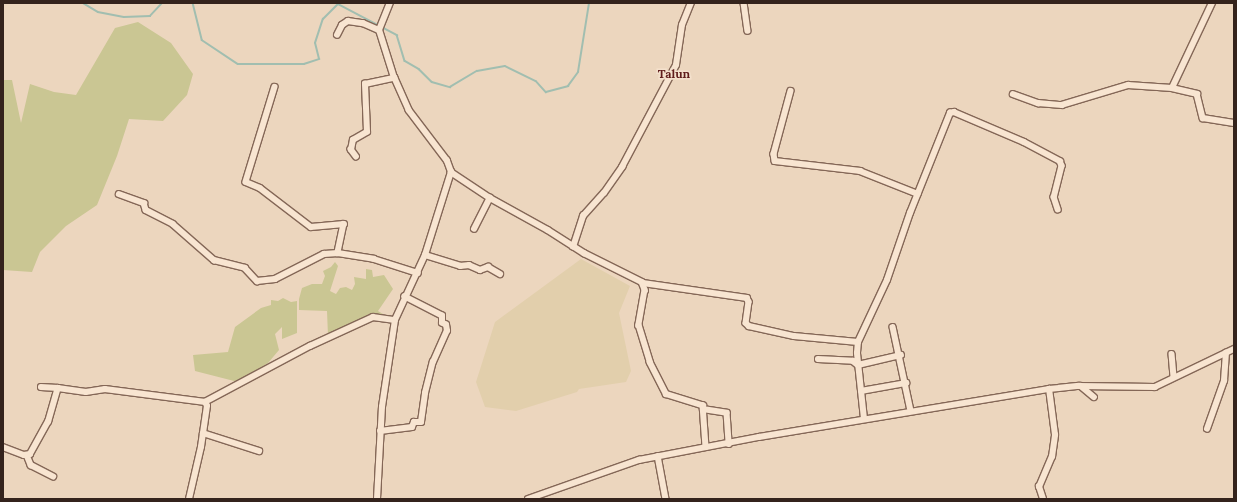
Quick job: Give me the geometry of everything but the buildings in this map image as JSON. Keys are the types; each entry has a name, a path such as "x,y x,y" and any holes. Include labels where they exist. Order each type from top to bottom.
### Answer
{"street":[{"path":"573,247 583,216 604,193 622,167 676,65 682,25 691,3"},
{"path":"744,3 748,31"},
{"path":"1172,88 1212,3"},
{"path":"389,6 379,28 394,78 409,111 447,161 451,172 490,198 573,247 644,283 747,298 749,302 746,323 749,326 794,336 858,342"},
{"path":"337,35 342,25 348,21 363,23 379,28"},
{"path":"356,157 351,150 353,140 367,132 365,84 394,78"},
{"path":"1013,94 1038,103 1062,105 1128,84 1172,88 1197,94 1203,118 1234,123"},
{"path":"275,87 246,182 260,188 311,227 344,224 338,252"},
{"path":"791,91 774,154 775,161 860,171 918,194"},
{"path":"864,419 858,365 858,342 887,280 918,194 949,115 953,112 1060,161 1062,166 1054,197 1058,209"},
{"path":"377,499 380,431 395,320 425,255 451,172"},
{"path":"119,194 144,203 146,210 175,225 214,260 245,268 257,281 275,279 324,254 338,252 374,259 418,273"},
{"path":"474,229 490,198"},
{"path":"425,255 460,266 469,265 480,270 488,267 500,274"},
{"path":"644,283 639,325 658,380 666,394 699,402 703,409 706,447"},
{"path":"380,431 412,427 414,422 421,422 425,393 433,362 447,331 446,325 442,323 442,316 405,297"},
{"path":"41,387 86,392 110,390 206,402 310,346 373,317 395,320"},
{"path":"894,327 901,355 911,411"},
{"path":"528,499 608,470 658,456 706,447 911,411 1049,389 1079,386 1154,388 1234,349"},
{"path":"1207,428 1224,381 1226,353"},
{"path":"1172,354 1174,377"},
{"path":"858,365 901,355"},
{"path":"818,359 853,361 858,365"},
{"path":"861,391 906,383"},
{"path":"1079,386 1086,388 1094,397"},
{"path":"27,456 48,422 58,388"},
{"path":"1043,499 1039,487 1052,457 1055,435 1049,389"},
{"path":"189,499 203,433 207,406 206,402"},
{"path":"703,409 727,413 730,444"},
{"path":"203,433 259,451"},
{"path":"3,448 27,456 31,465 54,476"},
{"path":"658,456 666,499"}],"shaded area":[{"path":"138,22 171,43 193,74 187,95 163,121 129,119 117,156 97,205 66,226 40,252 32,272 3,270 3,80 12,80 21,123 30,84 54,92 76,95 115,28"},
{"path":"581,259 630,286 619,313 631,371 626,382 579,389 577,392 516,411 485,407 476,382 495,322"},
{"path":"335,262 338,266 330,291 336,294 340,288 346,287 352,290 355,284 354,277 366,279 366,269 372,270 373,277 384,275 393,289 378,311 383,314 328,336 327,311 299,310 299,299 302,288 312,284 322,284 325,276 323,271 331,267"},
{"path":"283,298 291,302 297,301 297,333 282,339 282,327 275,334 279,350 268,363 238,382 195,371 193,355 228,352 235,327 261,308 271,305 271,300 278,301"}],"waterway":[{"path":"83,3 98,12 124,17 150,16 162,3"},
{"path":"193,3 202,40 238,64 304,64 319,59 315,43 323,19 338,4 397,35 405,61 419,69 432,82 450,87 477,71 505,66 536,81 546,92 568,86 578,72 589,3"}],"district":[{"name":"Talun","path":"674,74"}]}
